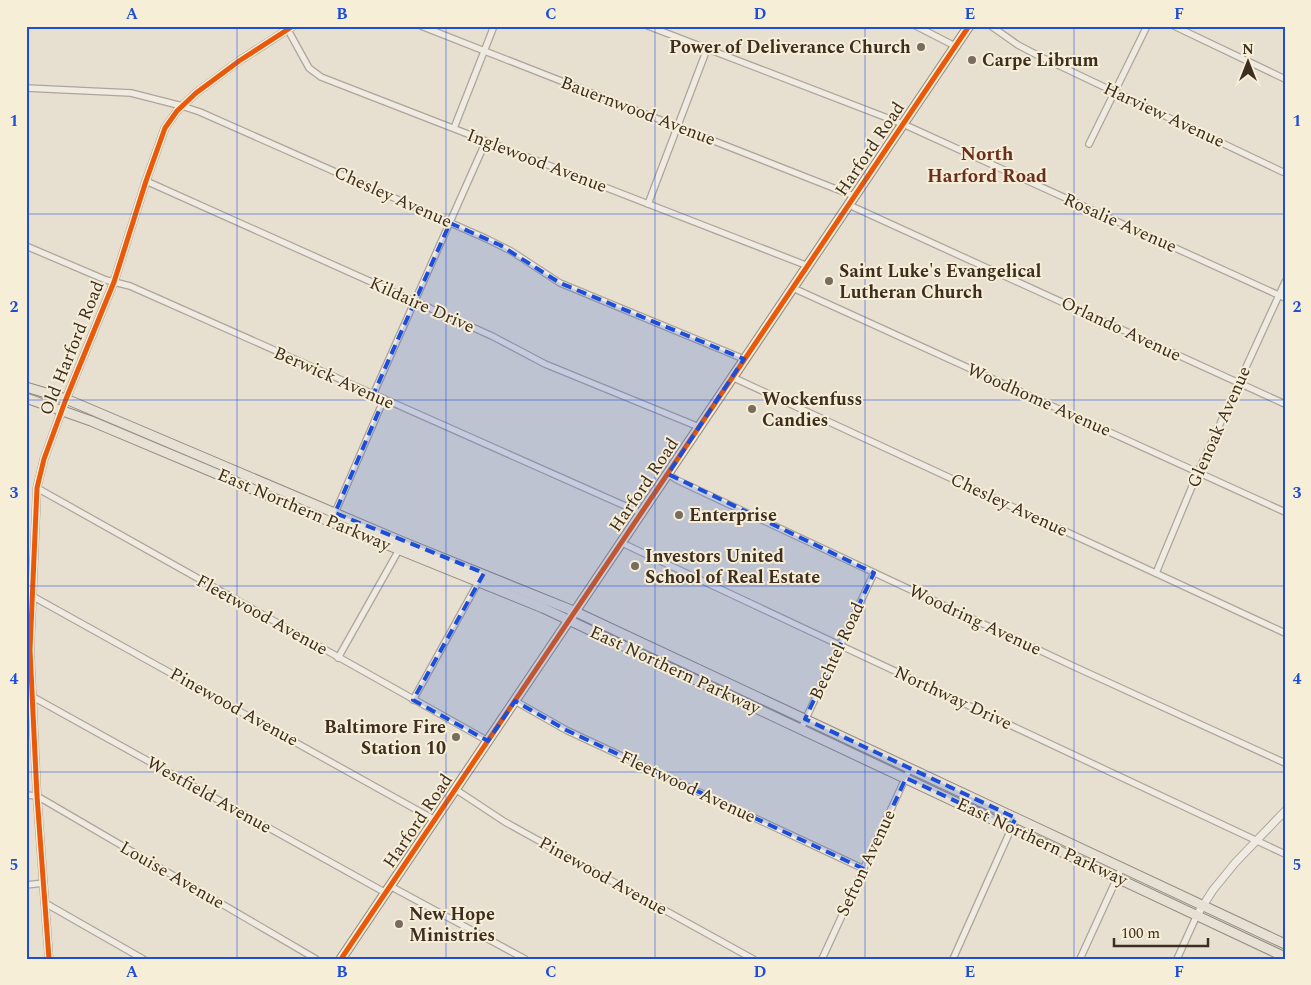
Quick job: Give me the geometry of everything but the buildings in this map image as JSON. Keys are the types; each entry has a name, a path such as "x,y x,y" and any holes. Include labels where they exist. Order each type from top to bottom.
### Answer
{"main road":[{"name":"Harford Road","path":"342,959 969,26"},
{"name":"East Northern Parkway","path":"26,387 66,399 178,446 335,513 401,545"},
{"name":"East Northern Parkway","path":"26,398 62,410 331,522 401,545 576,612 1285,944"},
{"path":"174,456 178,446"},
{"name":"East Northern Parkway","path":"482,577 1285,958"},
{"path":"714,688 718,678"}],"street":[{"name":"Bauernwood Avenue","path":"421,26 854,196"},
{"path":"454,128 494,26"},
{"name":"Rosalie Avenue","path":"648,26 903,124 1282,297"},
{"path":"916,26 956,46"},
{"name":"Harview Avenue","path":"991,26 1024,48 1285,173"},
{"path":"1089,144 1147,26"},
{"path":"1174,26 1285,79"},
{"name":"Old Harford Road","path":"49,959 33,697 30,688 37,488 46,453 114,282 162,135 173,115 239,62 289,27"},
{"name":"Inglewood Avenue","path":"289,27 309,68 316,74 808,266"},
{"path":"648,204 706,49"},
{"name":"Chesley Avenue","path":"26,88 120,92 182,106 500,245 560,283 744,359"},
{"path":"373,395 486,141"},
{"name":"Kildaire Drive","path":"146,181 492,336 545,364 699,427"},
{"name":"Orlando Avenue","path":"849,205 1285,404"},
{"name":"Berwick Avenue","path":"26,246 97,277 130,286 641,513"},
{"name":"Glenoak Avenue","path":"1156,573 1238,383 1282,297 1285,282"},
{"name":"Woodhome Avenue","path":"793,288 1285,512"},
{"name":"Chesley Avenue","path":"732,377 1285,633"},
{"path":"331,522 384,400"},
{"name":"Woodring Avenue","path":"668,474 677,480 874,573 1285,763"},
{"name":"Fleetwood Avenue","path":"37,488 488,741"},
{"name":"Northway Drive","path":"622,542 1285,854"},
{"path":"338,658 401,545"},
{"name":"Bechtel Road","path":"801,728 874,573"},
{"path":"414,700 482,577"},
{"name":"Pinewood Avenue","path":"32,596 435,820"},
{"name":"Westfield Avenue","path":"33,697 388,889 525,959"},
{"name":"Fleetwood Avenue","path":"515,701 566,730 864,869"},
{"name":"Sefton Avenue","path":"822,959 910,768"},
{"name":"Pinewood Avenue","path":"455,789 505,822 753,959"},
{"name":"Louise Avenue","path":"26,795 38,796 316,959"},
{"path":"1177,959 1203,905 1226,874 1285,811"},
{"path":"952,959 1016,818"},
{"path":"1080,959 1122,867"},
{"path":"26,885 44,884"},
{"path":"45,903 143,959"}],"highlighted area":[{"path":"450,223 500,245 560,283 744,359 668,474 874,573 805,719 1016,818 1011,827 906,778 864,869 566,730 515,701 488,741 413,700 484,573 335,513 384,399 373,395"}],"cycle path":[{"path":"49,959 37,796 30,650 37,488 44,459 66,399 114,282 165,128 177,111 196,93 239,61 293,26"},
{"path":"341,959 969,26"}],"place":[{"name":"Power of Deliverance Church","path":"921,47"},
{"name":"Carpe Librum","path":"972,60"},
{"name":"Saint Luke's Evangelical Lutheran Church","path":"829,281"},
{"name":"Wockenfuss Candies","path":"752,409"},
{"name":"Enterprise","path":"679,515"},
{"name":"Investors United School of Real Estate","path":"635,566"},
{"name":"Baltimore Fire Station 10","path":"456,737"},
{"name":"New Hope Ministries","path":"399,924"}],"district":[{"name":"North Harford Road","path":"987,165"}]}
